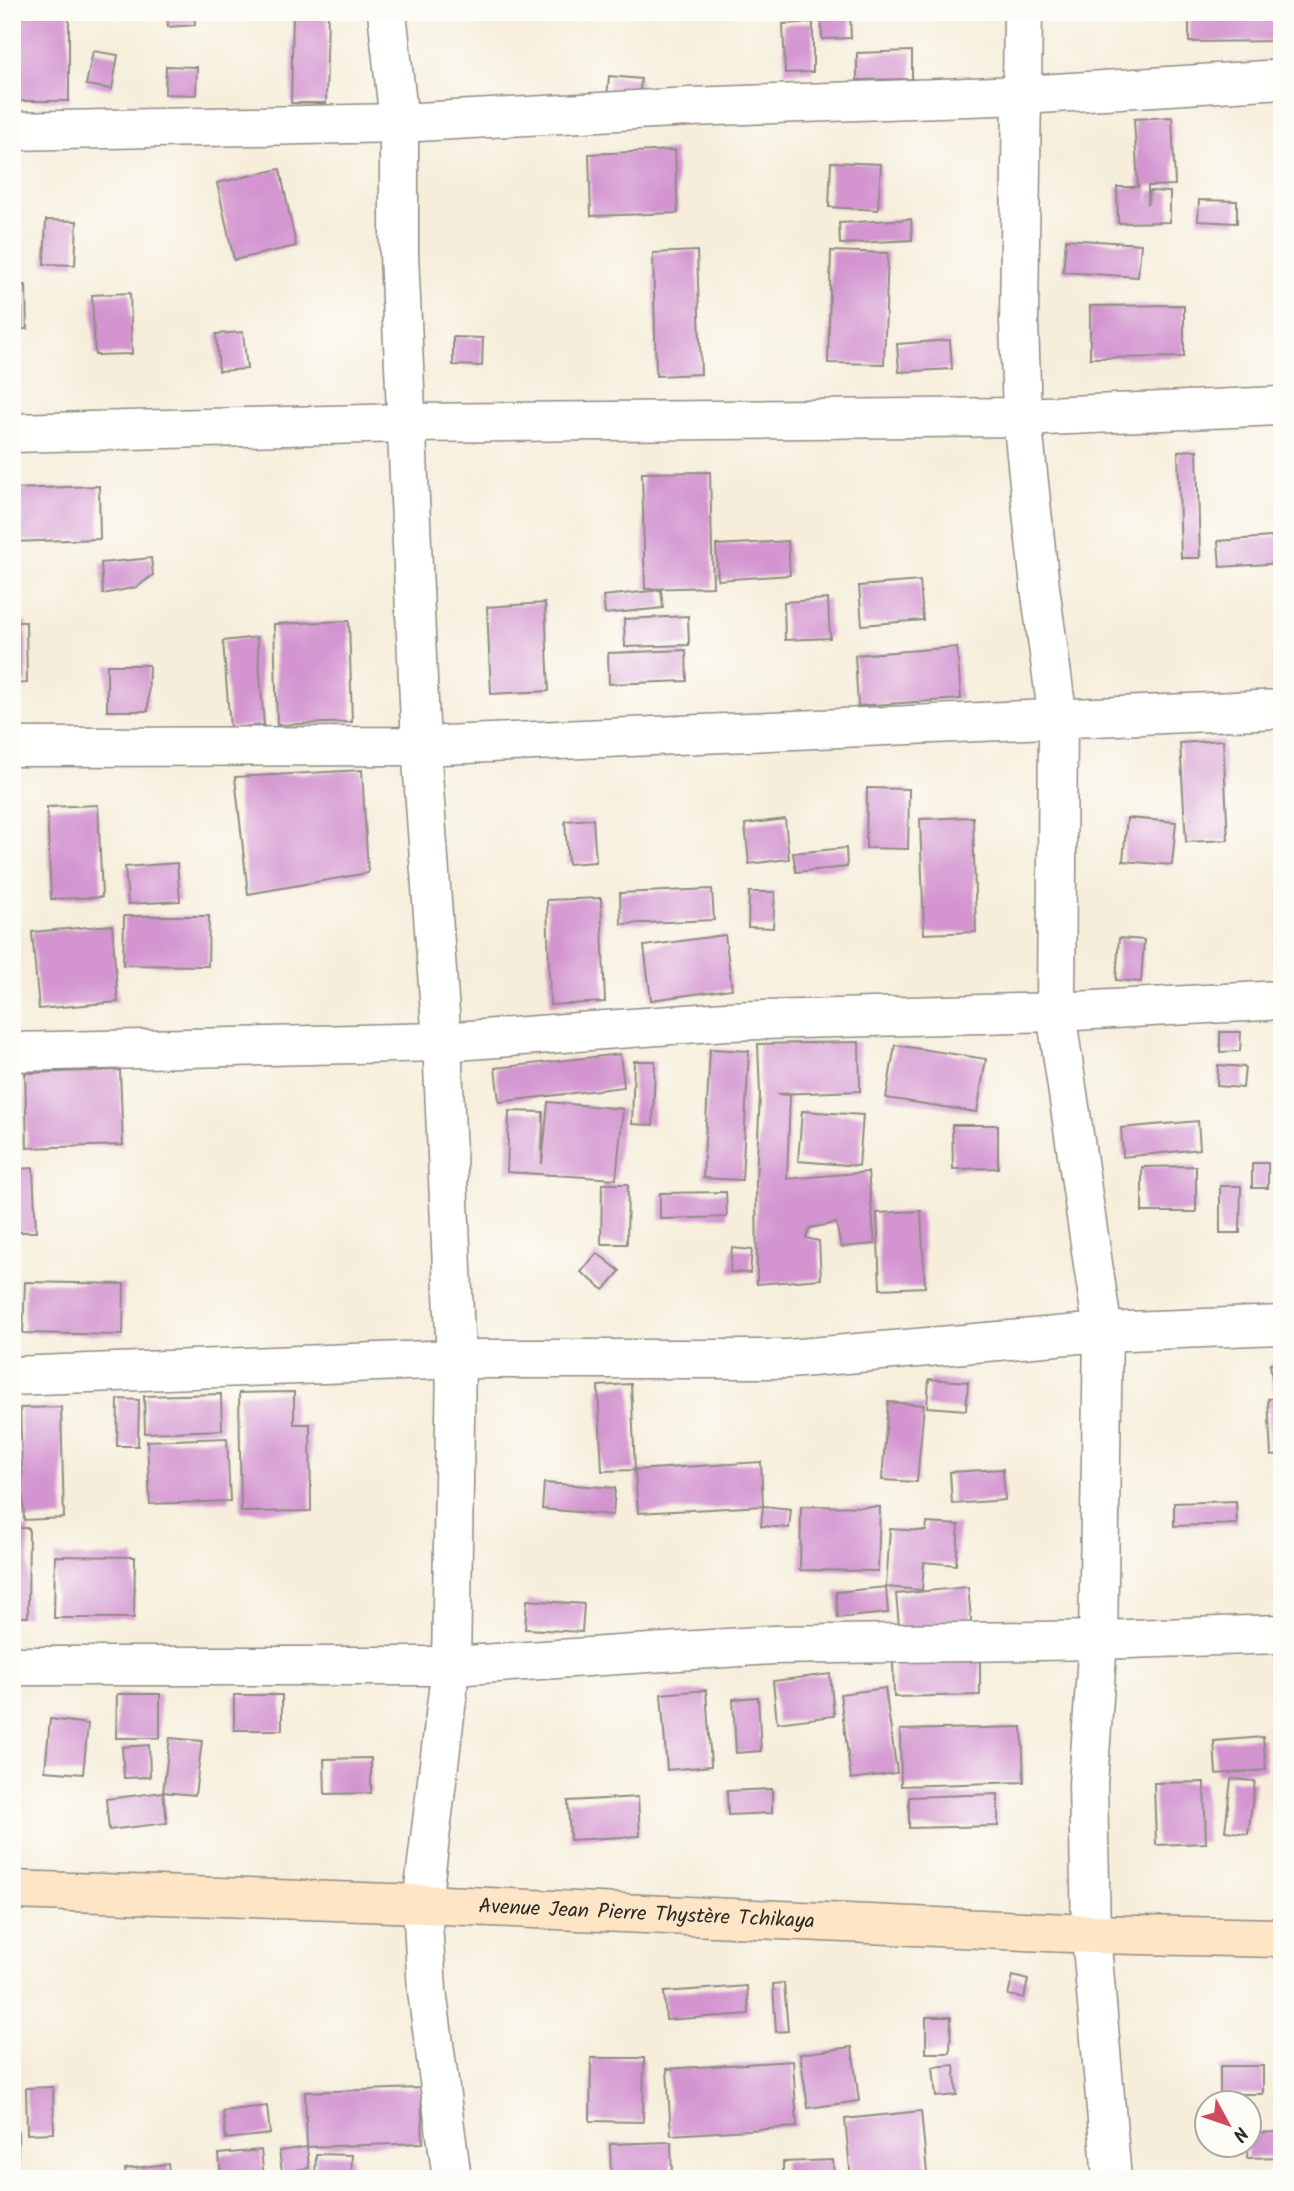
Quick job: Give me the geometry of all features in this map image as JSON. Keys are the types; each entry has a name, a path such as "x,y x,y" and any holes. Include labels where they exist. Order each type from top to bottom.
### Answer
{"street":[{"path":"387,12 399,123 399,254 421,746 442,1042 456,1359 451,1666 422,1904 427,1991 452,2179"},
{"path":"1023,12 1018,321 1022,417 1040,587 1058,720 1056,1012 1103,1332 1098,1640 1088,1784 1091,1934 1112,2179"},
{"path":"12,131 399,123 690,107 1023,95 1282,79"},
{"path":"12,433 407,423 1022,417 1282,406"},
{"path":"12,747 421,746 1282,709"},
{"path":"12,1052 442,1042 726,1021 1056,1012 1282,1000"},
{"path":"12,1376 456,1359 788,1359 1103,1332 1282,1325"},
{"path":"12,1666 451,1666 773,1645 1282,1634"},
{"name":"Avenue Jean Pierre Thystère Tchikaya","path":"12,1890 422,1904 1091,1934 1282,1938"}],"building":[{"path":"12,12 69,12 69,101 12,101"},
{"path":"167,12 194,12 195,25 168,27"},
{"path":"210,12 253,12 252,19 210,18"},
{"path":"293,12 328,12 326,103 291,103"},
{"path":"821,12 850,12 851,38 822,39"},
{"path":"1189,12 1282,12 1282,41 1189,42"},
{"path":"813,22 813,72 785,73 783,24"},
{"path":"93,51 118,55 112,89 86,85"},
{"path":"912,51 912,79 857,80 857,53"},
{"path":"166,66 197,67 196,95 165,94"},
{"path":"609,76 641,79 639,102 607,98"},
{"path":"1172,117 1175,185 1148,186 1148,204 1150,191 1170,192 1170,222 1118,223 1117,187 1138,187 1134,119"},
{"path":"675,150 678,213 591,216 589,154"},
{"path":"831,162 881,164 878,210 829,207"},
{"path":"280,169 296,246 234,260 217,183"},
{"path":"1199,200 1237,201 1237,223 1198,221"},
{"path":"911,219 912,240 840,244 839,223"},
{"path":"46,220 77,221 75,265 44,264"},
{"path":"1066,239 1141,244 1138,277 1063,272"},
{"path":"697,251 701,374 656,376 653,253"},
{"path":"831,251 888,253 884,364 828,363"},
{"path":"26,285 27,329 12,329 12,286"},
{"path":"130,293 132,354 95,355 92,295"},
{"path":"1184,305 1184,357 1090,358 1090,306"},
{"path":"243,332 247,369 219,371 216,334"},
{"path":"453,337 483,338 482,366 453,365"},
{"path":"950,340 952,369 899,372 897,344"},
{"path":"1197,450 1200,558 1181,558 1178,451"},
{"path":"710,472 713,587 645,589 642,473"},
{"path":"99,486 100,539 12,542 12,489"},
{"path":"1282,536 1282,563 1220,567 1218,541"},
{"path":"788,541 790,575 718,580 716,545"},
{"path":"151,558 153,575 137,587 103,594 101,563"},
{"path":"920,581 923,620 862,625 859,586"},
{"path":"661,590 663,608 605,614 603,596"},
{"path":"828,599 830,638 785,640 784,602"},
{"path":"545,603 549,691 491,694 487,607"},
{"path":"688,616 689,645 625,647 624,619"},
{"path":"349,621 352,722 277,725 274,624"},
{"path":"12,622 26,622 27,683 12,684"},
{"path":"257,637 264,725 230,728 223,641"},
{"path":"957,647 961,699 858,706 855,655"},
{"path":"686,650 687,681 609,684 608,653"},
{"path":"107,665 149,665 148,711 107,711"},
{"path":"1223,740 1228,840 1186,842 1180,743"},
{"path":"362,770 368,873 248,894 235,777"},
{"path":"867,788 909,789 908,849 866,848"},
{"path":"98,805 102,897 51,899 47,807"},
{"path":"973,817 976,932 924,934 920,819"},
{"path":"1127,818 1176,822 1172,865 1123,861"},
{"path":"593,819 596,862 568,864 565,821"},
{"path":"785,819 789,859 749,864 745,824"},
{"path":"846,848 847,867 796,872 793,853"},
{"path":"177,863 180,901 128,904 125,867"},
{"path":"712,889 714,920 621,924 620,893"},
{"path":"749,892 775,892 773,928 748,927"},
{"path":"601,898 605,1002 550,1005 547,900"},
{"path":"124,916 209,916 208,966 123,965"},
{"path":"112,925 118,1002 39,1009 32,932"},
{"path":"725,935 732,989 651,1000 644,946"},
{"path":"1119,938 1144,940 1141,982 1116,980"},
{"path":"1220,1032 1241,1032 1240,1051 1220,1052"},
{"path":"859,1042 860,1091 777,1094 790,1095 787,1179 868,1172 875,1244 841,1247 836,1223 810,1228 806,1238 819,1241 821,1279 757,1284 756,1181 760,1094 758,1044"},
{"path":"895,1045 986,1059 977,1112 886,1098"},
{"path":"710,1049 749,1051 742,1180 703,1178"},
{"path":"620,1054 624,1087 499,1102 495,1068"},
{"path":"634,1061 655,1061 653,1125 632,1124"},
{"path":"1218,1065 1245,1067 1243,1088 1217,1086"},
{"path":"120,1070 123,1145 27,1148 25,1073"},
{"path":"548,1102 623,1109 616,1179 507,1172 509,1111 543,1112 542,1164"},
{"path":"802,1111 863,1115 859,1166 798,1161"},
{"path":"1198,1121 1200,1149 1123,1157 1121,1128"},
{"path":"952,1125 998,1125 998,1168 953,1169"},
{"path":"1252,1163 1268,1163 1268,1188 1252,1188"},
{"path":"1196,1166 1196,1212 1142,1212 1142,1167"},
{"path":"33,1168 36,1232 19,1232 16,1169"},
{"path":"602,1184 628,1184 627,1244 601,1244"},
{"path":"1220,1186 1241,1186 1240,1233 1220,1233"},
{"path":"726,1192 727,1217 660,1219 660,1193"},
{"path":"921,1211 925,1287 880,1289 877,1213"},
{"path":"732,1248 752,1250 750,1273 730,1272"},
{"path":"597,1253 620,1271 604,1290 581,1272"},
{"path":"25,1282 124,1284 123,1335 23,1333"},
{"path":"1282,1362 1282,1392 1274,1394 1270,1364"},
{"path":"929,1379 968,1382 966,1410 927,1407"},
{"path":"631,1384 635,1470 602,1471 598,1386"},
{"path":"294,1392 294,1424 310,1424 311,1511 241,1512 239,1393"},
{"path":"221,1394 222,1430 145,1433 144,1396"},
{"path":"1282,1398 1282,1455 1271,1456 1268,1399"},
{"path":"118,1399 139,1400 138,1446 117,1446"},
{"path":"888,1402 924,1405 917,1482 882,1480"},
{"path":"61,1407 64,1518 24,1520 20,1408"},
{"path":"227,1438 230,1501 150,1504 147,1441"},
{"path":"761,1462 763,1506 638,1513 635,1470"},
{"path":"1003,1469 1005,1500 952,1504 950,1472"},
{"path":"544,1483 615,1488 613,1515 542,1509"},
{"path":"1236,1501 1237,1524 1174,1526 1174,1503"},
{"path":"763,1506 791,1509 789,1528 761,1526"},
{"path":"801,1506 880,1507 878,1571 800,1570"},
{"path":"927,1523 959,1525 956,1565 924,1562 922,1590 886,1587 890,1529 926,1531"},
{"path":"12,1528 29,1528 28,1617 12,1617"},
{"path":"55,1556 135,1557 134,1618 54,1618"},
{"path":"886,1587 888,1613 838,1618 836,1592"},
{"path":"968,1587 972,1630 900,1637 896,1594"},
{"path":"527,1600 584,1604 582,1632 525,1629"},
{"path":"980,1660 980,1695 894,1697 893,1662"},
{"path":"830,1674 834,1716 777,1723 773,1681"},
{"path":"885,1688 897,1773 851,1779 840,1694"},
{"path":"706,1690 711,1766 667,1770 661,1694"},
{"path":"117,1694 160,1694 160,1738 116,1738"},
{"path":"234,1695 282,1695 282,1730 234,1730"},
{"path":"758,1697 761,1751 736,1753 733,1699"},
{"path":"50,1719 88,1724 83,1774 45,1771"},
{"path":"1022,1727 1024,1782 901,1786 900,1730"},
{"path":"1263,1737 1266,1770 1216,1774 1214,1741"},
{"path":"170,1738 202,1741 195,1795 163,1792"},
{"path":"149,1745 150,1777 124,1778 122,1747"},
{"path":"371,1758 371,1793 325,1794 324,1759"},
{"path":"1231,1779 1255,1781 1248,1834 1225,1831"},
{"path":"1204,1782 1206,1843 1156,1845 1154,1783"},
{"path":"772,1789 772,1813 728,1815 727,1791"},
{"path":"163,1792 167,1823 109,1830 106,1799"},
{"path":"998,1794 998,1826 909,1828 909,1797"},
{"path":"638,1797 640,1836 570,1840 568,1801"},
{"path":"1013,1976 1028,1980 1024,1998 1008,1995"},
{"path":"784,1983 788,2031 776,2032 773,1984"},
{"path":"747,1986 749,2014 666,2020 664,1992"},
{"path":"926,2017 951,2017 950,2053 926,2053"},
{"path":"852,2047 859,2101 808,2108 800,2054"},
{"path":"591,2058 644,2058 643,2122 590,2121"},
{"path":"793,2061 797,2127 671,2135 667,2069"},
{"path":"954,2065 957,2095 936,2097 933,2067"},
{"path":"1220,2066 1263,2066 1263,2094 1262,2090 1220,2090"},
{"path":"53,2087 54,2133 27,2134 26,2088"},
{"path":"421,2088 423,2143 307,2147 305,2092"},
{"path":"267,2106 270,2134 226,2139 223,2111"},
{"path":"921,2111 927,2173 851,2179 845,2119"},
{"path":"12,2132 18,2132 18,2157 12,2157"},
{"path":"1282,2132 1282,2157 1262,2158 1262,2133"},
{"path":"671,2142 672,2179 611,2179 610,2144"},
{"path":"307,2147 309,2168 282,2172 279,2151"},
{"path":"261,2150 264,2178 221,2179 219,2154"},
{"path":"316,2154 352,2155 351,2179 315,2179"},
{"path":"833,2160 834,2179 783,2179 783,2162"},
{"path":"168,2164 170,2179 126,2179 125,2169"}]}
